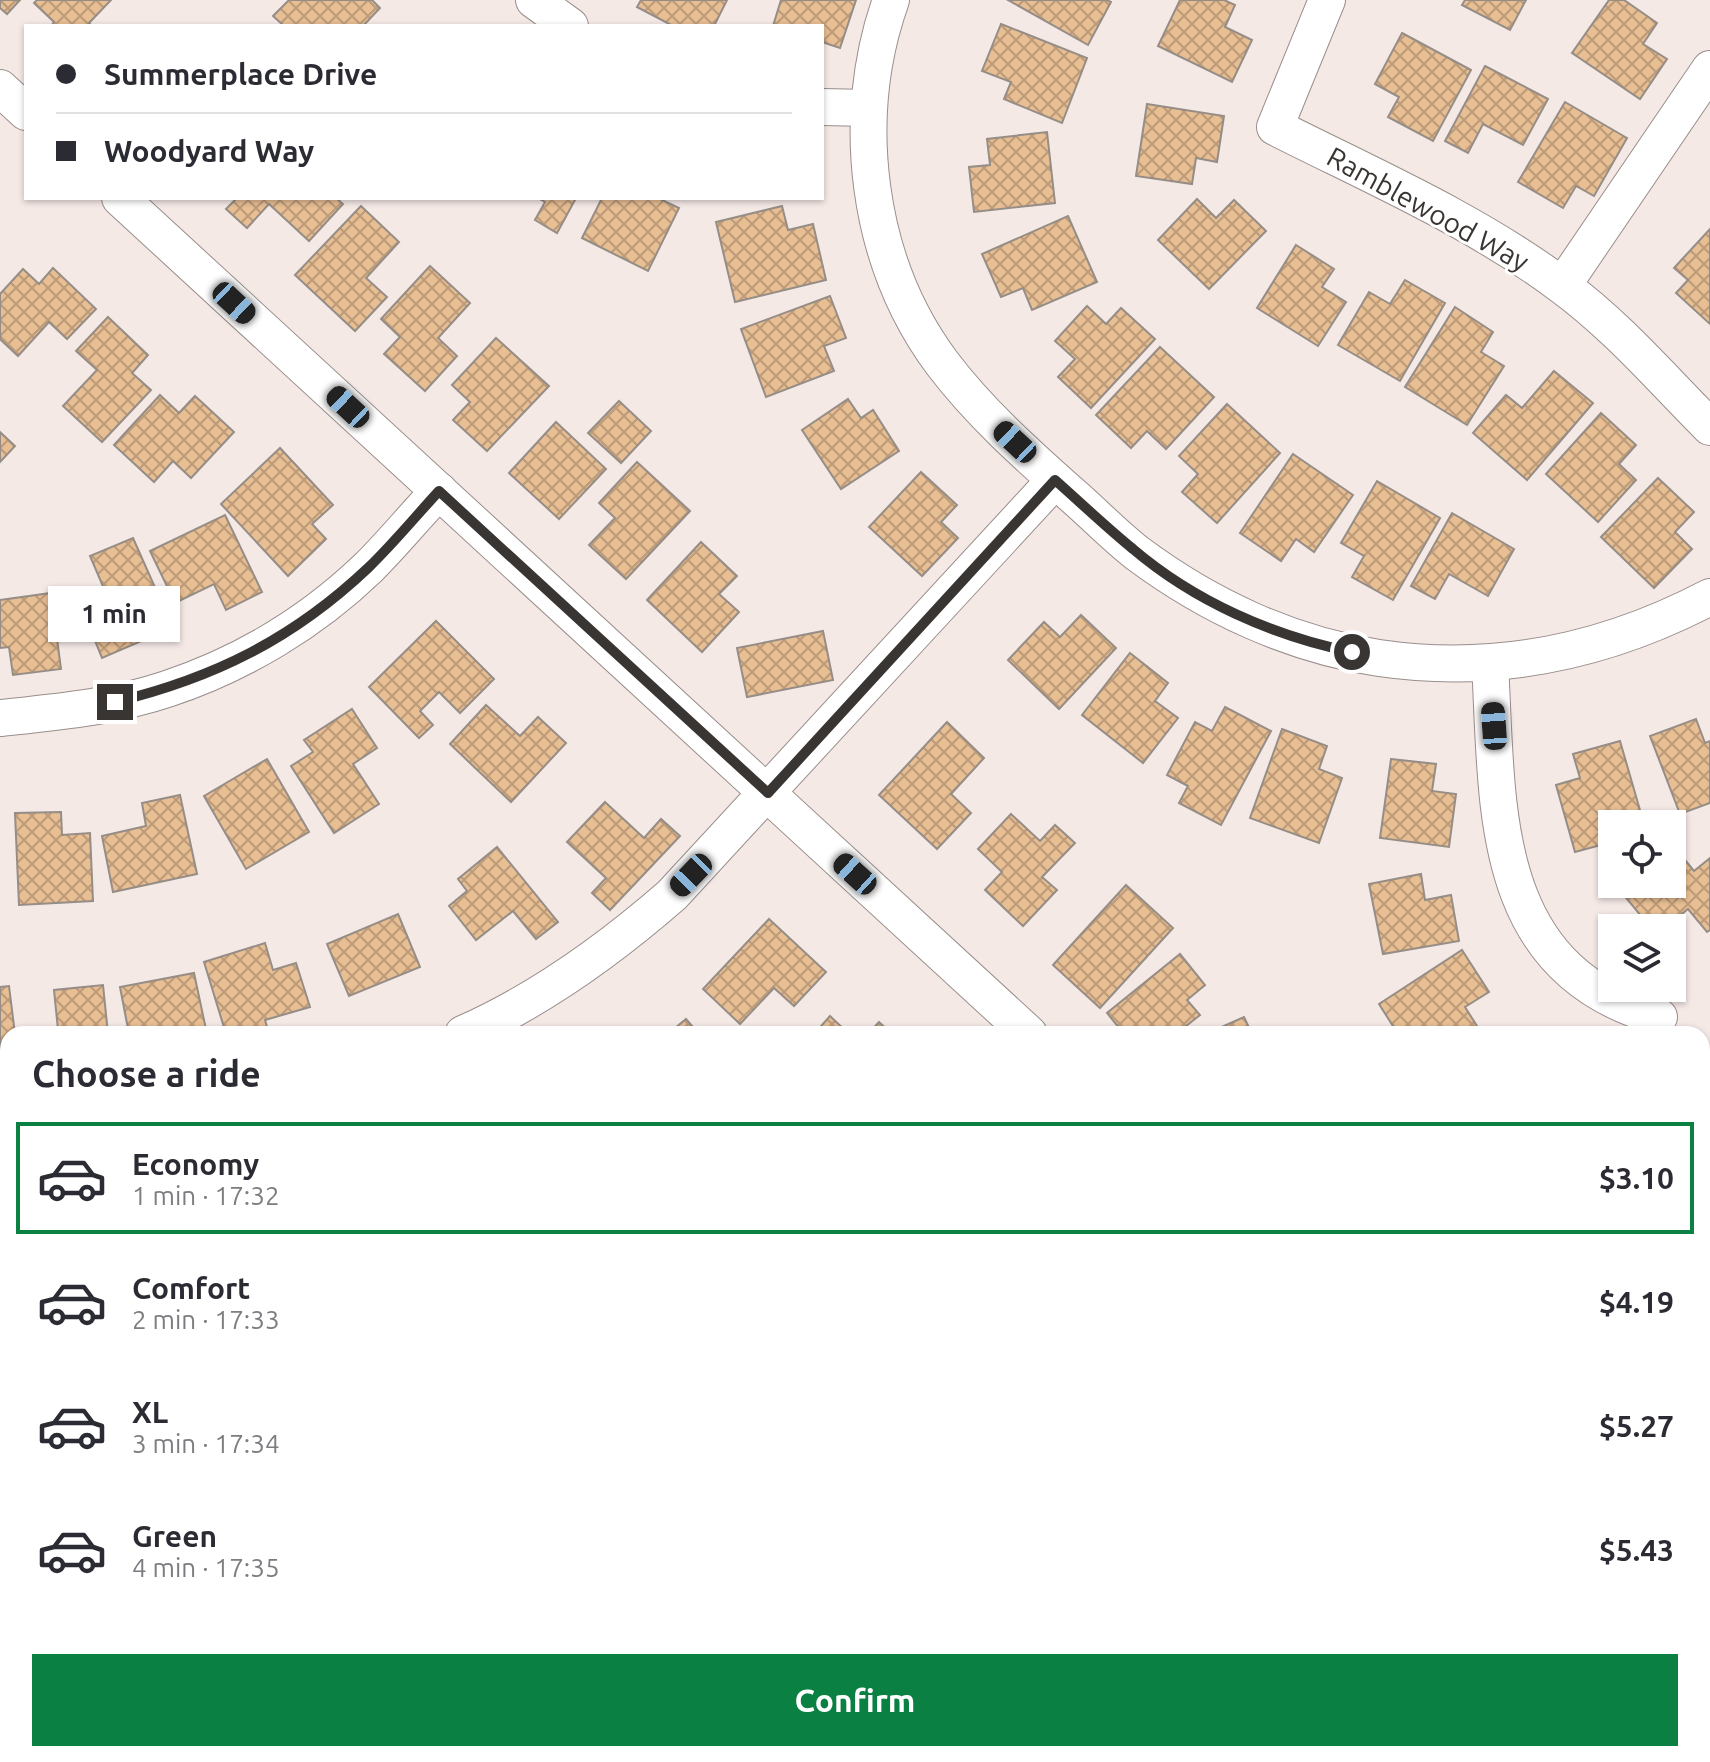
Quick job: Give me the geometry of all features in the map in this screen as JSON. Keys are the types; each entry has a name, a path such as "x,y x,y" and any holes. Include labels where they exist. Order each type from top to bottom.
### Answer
{"street":[{"path":"534,0 567,24"},
{"path":"891,0 875,57 869,108 869,154 875,208 890,262 911,313 940,360 975,404 1134,551 1178,582 1225,609 1274,630 1325,647 1378,658 1432,663 1490,663 1567,652 1618,638 1669,618 1710,597"},
{"name":"Ramblewood Way","path":"1327,0 1275,127 1485,233 1563,285 1615,330 1710,427"},
{"path":"1563,285 1710,69"},
{"path":"0,88 24,110"},
{"path":"824,107 869,108"},
{"path":"122,200 1020,1026"},
{"path":"482,1026 562,980 630,932 672,895 1055,480"},
{"path":"0,718 89,708 167,690 240,659 286,633 329,602 369,567 439,491"},
{"path":"1490,663 1499,821 1504,848 1535,930 1568,971 1611,1001 1659,1017"}],"building":[{"path":"0,0 20,0 7,14 0,8"},
{"path":"37,0 111,0 90,24 52,24 54,22 34,3"},
{"path":"289,0 372,0 380,8 365,24 282,24 273,16"},
{"path":"641,0 727,0 715,24 669,24 637,7"},
{"path":"781,0 856,0 840,48 824,43 824,24 774,24"},
{"path":"1008,0 1107,0 1111,2 1088,45"},
{"path":"1180,0 1224,0 1235,5 1225,27 1252,40 1232,82 1158,46"},
{"path":"1465,0 1526,0 1510,30 1462,5"},
{"path":"1609,0 1624,0 1657,23 1643,44 1667,59 1640,99 1572,53"},
{"path":"1001,24 1087,58 1062,123 1004,99 1011,82 982,71"},
{"path":"1402,33 1471,70 1433,141 1388,117 1399,97 1375,84"},
{"path":"1485,66 1548,99 1523,145 1483,124 1468,153 1445,141"},
{"path":"1565,102 1627,138 1594,196 1576,186 1563,208 1518,182"},
{"path":"1147,104 1224,116 1217,162 1196,158 1192,184 1136,176"},
{"path":"1047,132 1055,203 974,212 969,167 990,165 987,139"},
{"path":"1197,199 1216,218 1234,200 1266,231 1209,289 1158,240"},
{"path":"235,200 338,200 343,204 309,241 269,204 247,228 226,209"},
{"path":"542,200 575,200 557,233 535,220 545,202"},
{"path":"601,200 662,200 679,208 648,271 582,238"},
{"path":"361,206 399,242 366,278 387,297 355,331 295,275"},
{"path":"782,206 788,230 813,224 826,280 735,302 716,222"},
{"path":"1068,216 1097,282 1032,310 1023,288 1001,297 982,254"},
{"path":"1710,229 1710,324 1676,293 1688,280 1674,268"},
{"path":"1296,245 1334,269 1322,287 1346,302 1318,346 1257,308"},
{"path":"430,266 470,303 438,338 457,356 425,391 384,354 400,337 381,319"},
{"path":"53,268 96,309 67,339 49,322 18,356 0,339 0,294 23,269 39,284"},
{"path":"1405,280 1445,303 1400,381 1338,345 1369,292 1390,304"},
{"path":"830,296 846,338 824,346 834,371 766,397 741,329"},
{"path":"1087,306 1106,324 1121,308 1155,339 1091,408 1058,377 1075,359 1055,341"},
{"path":"1455,307 1493,332 1481,352 1504,366 1467,425 1405,387"},
{"path":"108,317 148,355 132,373 151,390 102,442 63,406 97,370 76,351"},
{"path":"496,338 549,386 487,451 453,420 470,402 452,385"},
{"path":"1160,347 1214,397 1166,449 1147,431 1131,448 1096,415"},
{"path":"1554,371 1593,403 1527,480 1473,433 1506,395 1522,408"},
{"path":"160,395 179,413 195,396 234,432 191,478 173,461 154,482 114,445"},
{"path":"848,399 861,418 873,410 899,451 841,489 802,430"},
{"path":"619,401 651,431 621,463 588,433"},
{"path":"1227,404 1280,453 1217,523 1182,492 1198,474 1179,456"},
{"path":"1601,413 1636,445 1619,464 1636,480 1598,522 1546,474"},
{"path":"556,422 606,469 559,519 509,473"},
{"path":"0,432 15,446 0,462"},
{"path":"280,448 333,505 312,524 326,539 288,576 221,504"},
{"path":"1293,454 1353,495 1314,552 1296,539 1281,561 1240,533"},
{"path":"637,462 690,511 626,579 589,545 615,518 599,503"},
{"path":"921,472 957,505 941,522 958,538 922,576 869,527"},
{"path":"1658,478 1694,512 1675,532 1692,549 1654,588 1601,537"},
{"path":"1377,481 1440,518 1393,600 1352,577 1364,556 1341,543"},
{"path":"1452,513 1514,549 1488,596 1449,574 1435,599 1411,586"},
{"path":"225,515 262,592 226,610 214,584 175,603 150,551"},
{"path":"133,538 165,610 138,622 146,639 102,658 85,616 111,605 90,556"},
{"path":"701,542 737,576 719,594 739,612 702,652 647,600"},
{"path":"51,593 61,669 13,675 9,647 0,648 0,600"},
{"path":"1081,615 1116,648 1059,709 1008,660 1044,622 1060,637"},
{"path":"436,621 494,679 460,713 439,692 420,711 433,725 419,738 369,687"},
{"path":"823,631 833,680 747,697 737,648"},
{"path":"1130,653 1168,683 1155,701 1178,718 1143,763 1082,715"},
{"path":"486,705 520,736 538,717 566,743 511,802 450,744"},
{"path":"1225,707 1271,731 1221,825 1179,803 1188,786 1167,775 1195,722 1212,731"},
{"path":"352,709 377,748 353,764 379,804 334,833 291,766 313,752 304,740"},
{"path":"1696,719 1705,743 1710,741 1710,803 1686,812 1678,810 1650,736"},
{"path":"947,722 984,758 951,794 971,813 937,849 879,795"},
{"path":"1282,729 1327,746 1319,769 1342,778 1319,843 1250,818"},
{"path":"1620,741 1640,810 1598,810 1598,846 1575,852 1556,785 1580,778 1573,754"},
{"path":"267,759 309,832 246,869 204,796"},
{"path":"1391,759 1436,764 1432,791 1456,794 1449,847 1380,838"},
{"path":"180,795 197,874 113,892 102,836 146,826 142,803"},
{"path":"605,802 644,838 661,819 680,836 610,910 592,893 606,878 567,842"},
{"path":"61,812 62,835 90,833 93,901 19,905 15,813"},
{"path":"1011,814 1040,841 1055,825 1075,843 1042,877 1057,890 1023,926 985,890 1002,872 978,849"},
{"path":"497,847 558,922 536,939 513,911 476,940 449,906 467,891 458,879"},
{"path":"1710,858 1710,930 1707,932 1688,909 1682,914 1639,914 1626,898 1686,898 1686,861 1694,871"},
{"path":"1421,874 1425,900 1451,895 1459,941 1383,954 1369,884"},
{"path":"1126,885 1173,928 1100,1008 1053,965"},
{"path":"398,914 420,967 349,996 327,944"},
{"path":"769,919 826,972 794,1006 774,988 740,1024 703,989"},
{"path":"265,943 273,970 296,963 310,1007 265,1020 267,1026 224,1026 204,962"},
{"path":"1462,950 1489,992 1465,1007 1477,1026 1393,1026 1379,1004"},
{"path":"1180,954 1205,985 1187,1000 1200,1015 1186,1026 1118,1026 1107,1013"},
{"path":"194,973 205,1026 127,1026 120,987"},
{"path":"103,985 107,1026 58,1026 54,990"},
{"path":"9,986 14,1026 0,1026 0,987"},
{"path":"830,1016 841,1026 821,1026"},
{"path":"1244,1017 1248,1026 1224,1026"},
{"path":"686,1019 692,1026 678,1026"}],"route":[{"path":"115,702 167,690 240,659 286,633 329,602 369,567 439,491 768,793 1055,480 1134,551 1178,582 1225,609 1274,630 1325,647 1352,652"}]}
